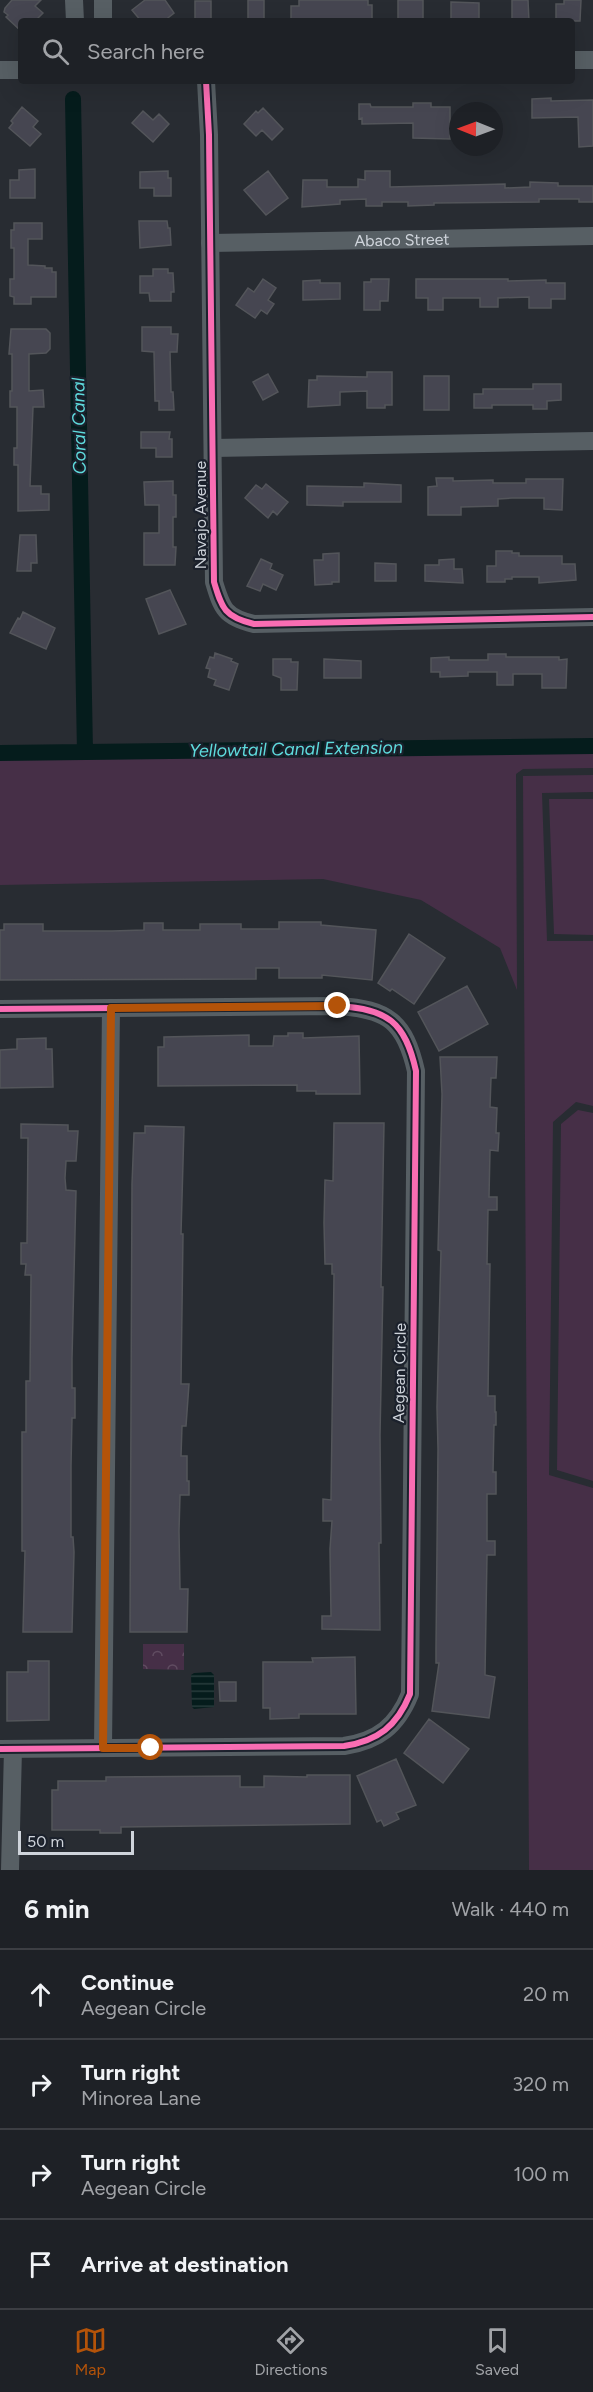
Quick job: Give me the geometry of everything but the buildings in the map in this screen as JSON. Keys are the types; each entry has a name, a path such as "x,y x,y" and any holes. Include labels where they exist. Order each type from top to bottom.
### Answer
{"street":[{"path":"74,0 75,18"},
{"path":"103,0 103,18"},
{"path":"575,60 593,60"},
{"path":"0,70 18,70"},
{"name":"Navajo Avenue","path":"206,84 209,135 214,582 221,606 237,619 254,624 593,617"},
{"name":"Abaco Street","path":"210,243 593,236"},
{"path":"213,448 593,441"},
{"name":"Aegean Circle","path":"0,1009 363,1007 383,1015 401,1028 412,1051 416,1071 410,1694 403,1710 379,1736 364,1743 344,1746 7,1749"},
{"path":"103,1748 111,1008"},
{"path":"7,1749 10,1870"}],"green space":[{"path":"593,740 593,768 523,769 516,774 517,990 500,948 421,900 323,879 0,885 0,748"},
{"path":"593,775 593,792 542,793 547,941 593,941 593,1106 576,1102 553,1122 549,1475 593,1488 593,1870 529,1870 523,776"},
{"path":"549,799 593,799 593,935 554,934"},
{"path":"578,1110 593,1113 593,1481 557,1470 561,1124"},
{"path":"143,1644 184,1644 184,1670 143,1669"}],"shaded area":[{"path":"211,1672 214,1675 214,1707 194,1709 192,1707 191,1675"}],"waterway":[{"name":"Coral Canal","path":"73,99 85,752"},
{"name":"Yellowtail Canal Extension","path":"0,753 593,746"}],"cycle path":[{"path":"206,84 209,135 214,582 226,610 231,615 254,624 593,617"},
{"path":"0,1009 338,1006 355,1008 382,1015 392,1021 406,1041 416,1071 410,1694 399,1715 376,1736 344,1746 0,1749"}],"route":[{"path":"151,1748 103,1748 111,1008 338,1006"}]}
